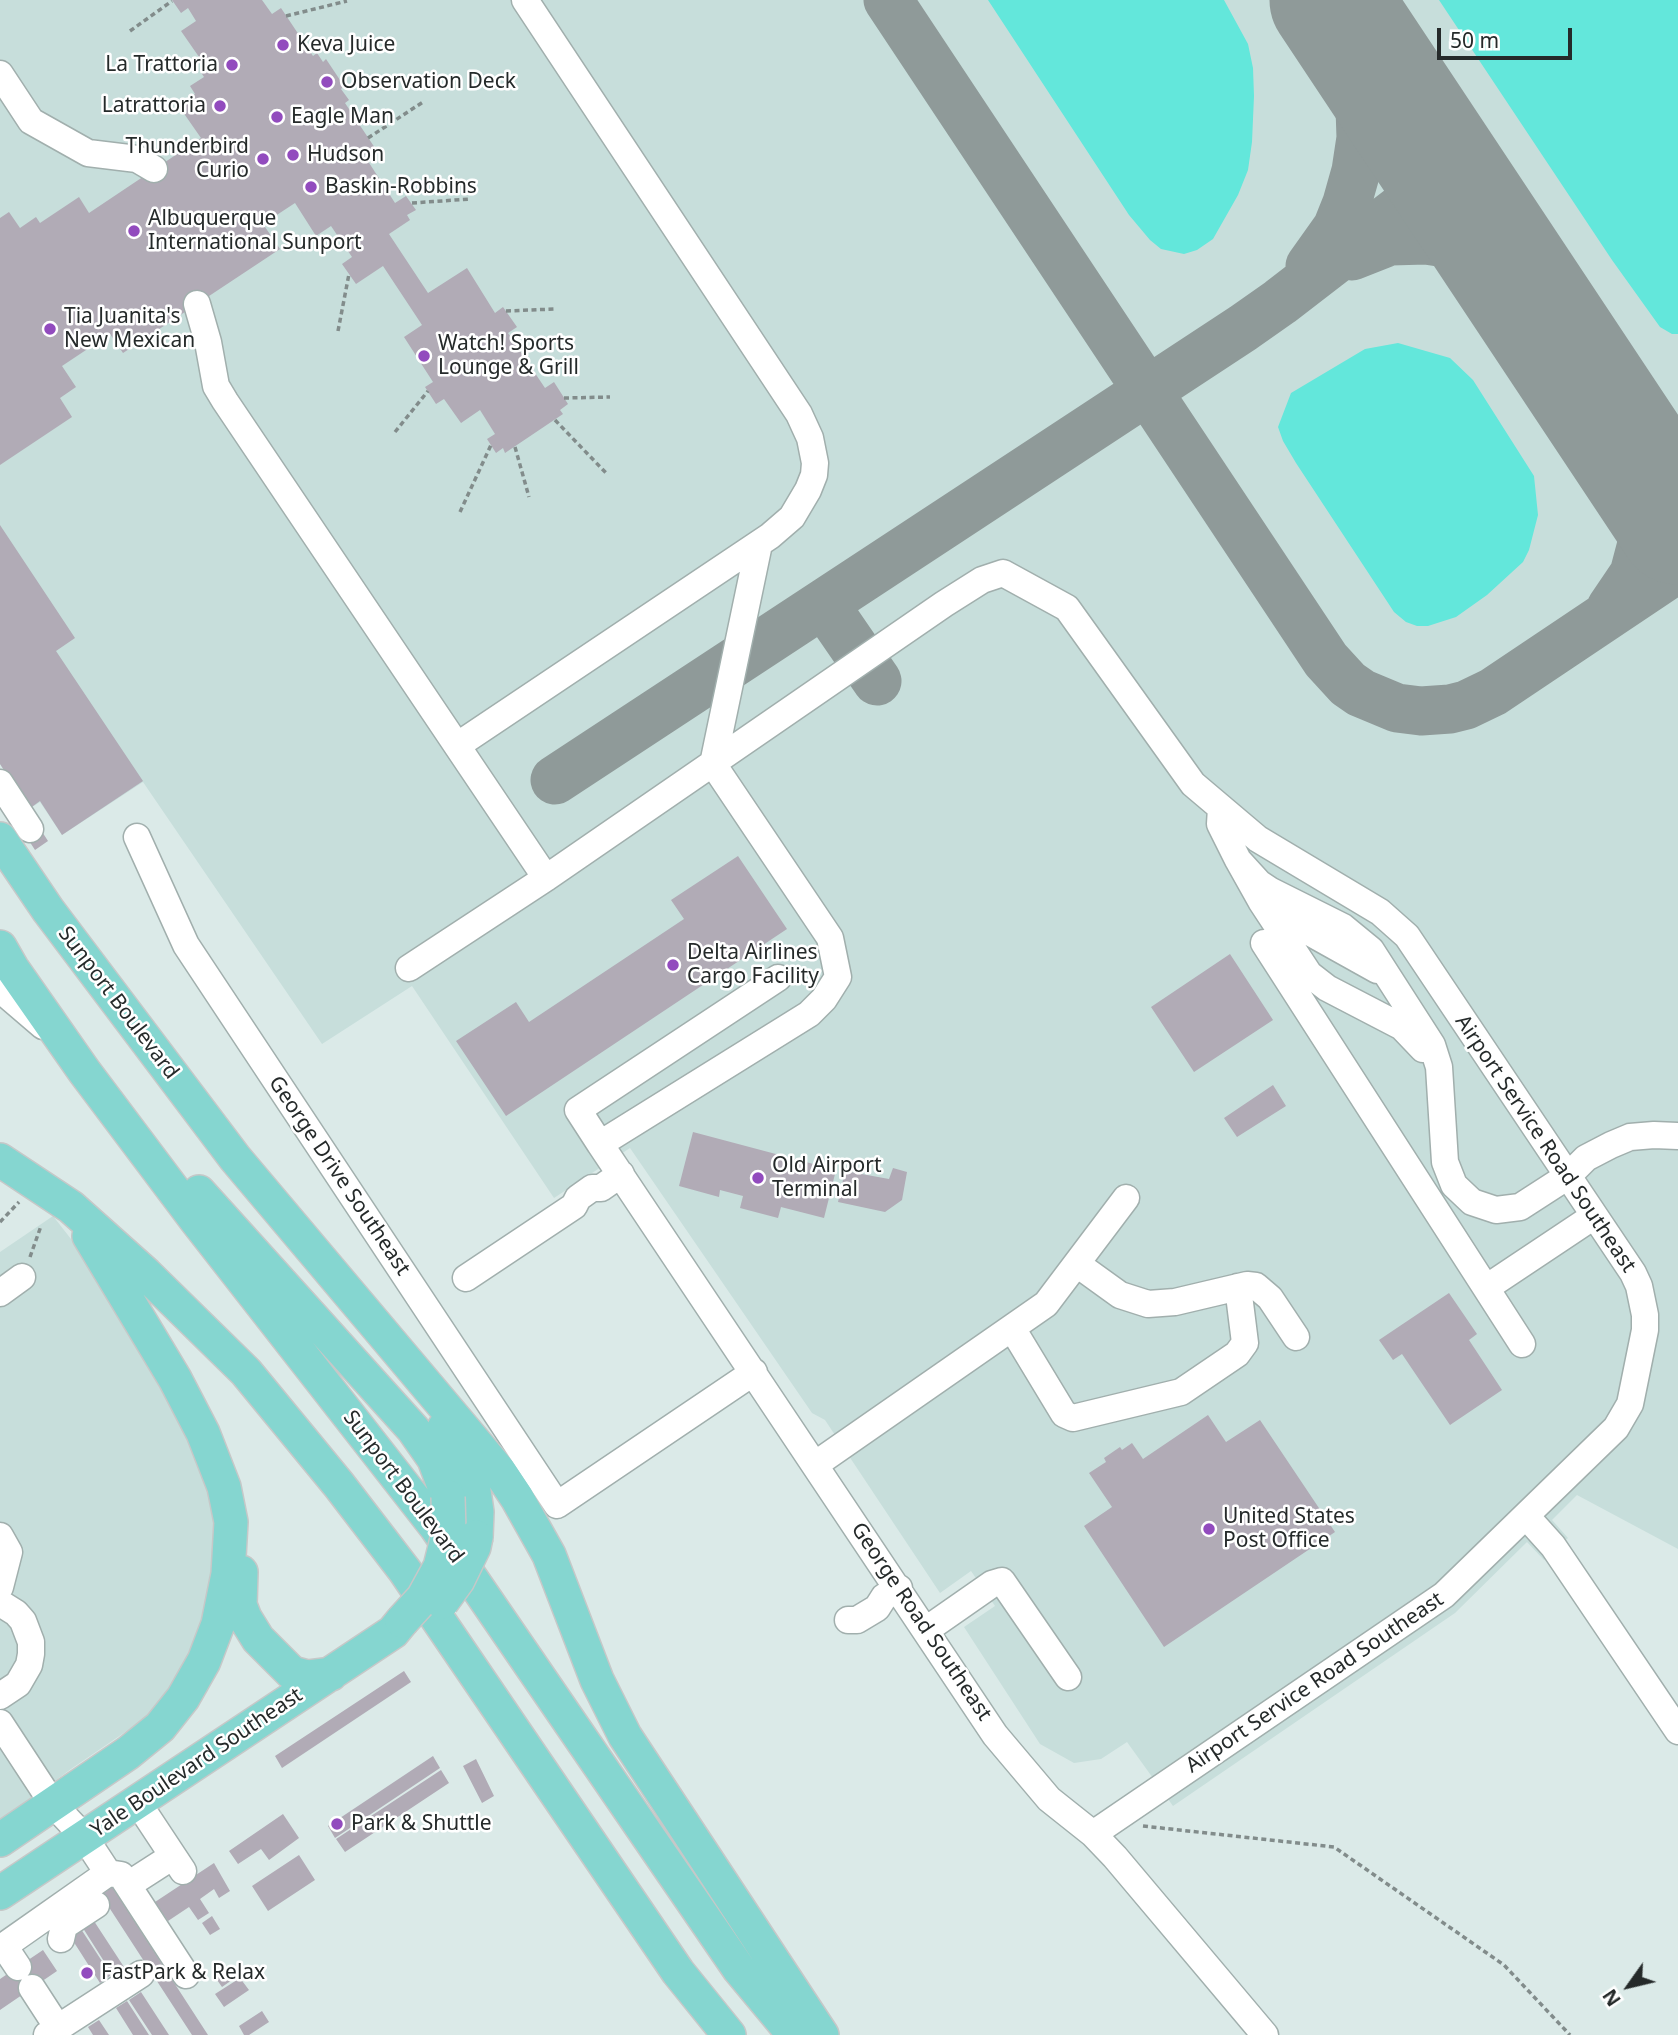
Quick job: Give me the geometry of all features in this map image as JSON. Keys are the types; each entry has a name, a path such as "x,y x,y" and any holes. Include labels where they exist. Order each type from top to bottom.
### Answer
{"main road":[{"name":"Sunport Boulevard","path":"15,834 48,910 112,996 235,1158 478,1444 517,1498 549,1556 597,1680 625,1736 822,2035"},
{"name":"Sunport Boulevard","path":"0,947 90,1079 196,1220 436,1527 739,1969 794,2035"},
{"path":"90,1079 142,1129 413,1429 434,1459 448,1497 449,1531 440,1567 423,1598 401,1628"},
{"path":"0,1160 71,1207 146,1274 246,1372 339,1485 405,1571 678,1972 729,2035"},
{"path":"71,1207 175,1379 203,1433 224,1487 231,1522 238,1539 242,1558 240,1605 250,1629 292,1673 307,1678 331,1674"},
{"path":"401,1628 435,1609 447,1595 458,1580 474,1547 476,1536 477,1512 468,1470 461,1452 438,1421 431,1405 429,1389"},
{"path":"0,1840 128,1753 160,1727 183,1698 204,1661 218,1624 228,1574 231,1522"},
{"name":"Yale Boulevard Southeast","path":"0,1893 401,1628"}],"street":[{"path":"458,746 759,544 792,517 814,475 815,463 810,438 799,414 525,0"},
{"path":"0,74 31,121 88,153 137,159 154,169"},
{"path":"197,304 208,342 216,386 309,529 546,878"},
{"path":"600,1144 808,1014 824,999 838,977 830,938 713,764 759,544"},
{"name":"Airport Service Road Southeast","path":"409,968 546,878 982,580 1003,573 1067,608 1193,784 1258,839 1380,912 1401,930 1633,1273 1643,1300 1644,1331 1630,1404 1616,1428 1454,1587 1426,1609 1101,1829"},
{"path":"0,783 15,834"},
{"path":"1221,808 1220,824 1261,901 1275,941 1522,1344"},
{"name":"George Drive Southeast","path":"137,837 186,946 557,1505 754,1372"},
{"path":"1238,860 1259,883 1343,927 1371,950 1426,1035 1437,1057 1445,1162 1448,1174 1462,1195 1484,1208 1508,1210 1531,1202 1568,1176 1586,1158 1630,1138 1678,1136"},
{"path":"1261,901 1296,927 1368,963 1394,986"},
{"path":"1275,941 1317,981 1402,1027 1431,1059 1440,1077"},
{"path":"1275,941 1393,1003 1426,1035"},
{"name":"George Road Southeast","path":"778,978 578,1110 600,1144 611,1181 754,1372 816,1464 891,1593 926,1630 1014,1759 1049,1798 1101,1829 1115,1857 1265,2035"},
{"path":"0,989 44,1027 90,1079"},
{"path":"466,1278 574,1206 578,1198 592,1188 611,1181"},
{"path":"816,1464 1046,1304 1126,1198"},
{"path":"1486,1288 1594,1216"},
{"path":"1077,1265 1120,1295 1147,1304 1175,1302 1238,1287 1256,1286 1264,1291 1296,1337"},
{"path":"0,1293 25,1269"},
{"path":"1012,1328 1064,1415 1073,1418 1181,1392 1237,1354 1245,1343 1238,1287"},
{"path":"1526,1516 1553,1546 1678,1731"},
{"path":"0,1536 9,1552 0,1587"},
{"path":"926,1630 992,1584 1002,1581 1068,1677"},
{"path":"0,1603 16,1613 23,1622 31,1642 31,1654 29,1665 18,1684 0,1696"},
{"path":"0,1723 53,1804 118,1879 186,1975"},
{"path":"138,1803 178,1864 118,1879 14,1963 53,2031 141,1974"},
{"path":"61,1940 64,1926 96,1905"}],"path":[{"path":"130,30 172,1"},
{"path":"286,16 347,1"},
{"path":"368,138 423,102"},
{"path":"412,203 470,200"},
{"path":"338,331 349,274"},
{"path":"506,311 555,309"},
{"path":"395,432 428,391"},
{"path":"564,398 610,397"},
{"path":"555,420 607,474"},
{"path":"460,512 491,445"},
{"path":"515,447 529,497"},
{"path":"0,1222 19,1202"},
{"path":"25,1269 41,1226"},
{"path":"1101,1829 1334,1847 1504,1965 1570,2035"}],"shaded area":[{"name":"Albuquerque International Sunport","path":"0,0 1678,0 1678,1549 1577,1495 1552,1520 1568,1538 1544,1560 1527,1542 1455,1613 1173,1806 1127,1742 1101,1759 1074,1763 1040,1744 964,1627 995,1606 971,1571 940,1593 825,1420 812,1413 630,1148 554,1198 412,986 322,1044 143,782 62,835 40,802 29,809 0,764"},
{"path":"988,0 1224,0 1248,44 1253,68 1252,142 1248,170 1238,195 1213,239 1197,250 1184,254 1161,249 1150,240 1129,215"},
{"path":"1439,0 1678,0 1678,334 1672,334 1660,327 1612,260"},
{"path":"1398,343 1450,358 1473,380 1534,476 1538,515 1523,562 1487,595 1456,617 1428,626 1406,622 1394,612 1296,463 1278,427 1291,393 1365,349"},
{"path":"53,1216 89,1262 195,1441 219,1531 207,1626 156,1711 0,1822 0,1252"}],"building":[{"name":"Albuquerque International Sunport","path":"172,0 262,0 272,14 281,8 313,56 317,53 323,62 326,59 344,86 341,89 349,100 345,103 375,148 364,155 395,203 406,196 416,210 407,215 410,220 389,234 428,293 467,268 495,313 503,307 517,327 508,333 545,388 554,382 568,404 560,410 563,414 505,453 503,448 496,453 487,439 495,434 480,410 461,423 444,399 436,404 425,387 433,382 404,337 422,325 383,266 356,284 342,264 352,257 331,226 316,236 295,203 263,224 280,249 123,353 110,334 62,366 76,387 60,398 72,417 0,465 0,218 9,212 20,228 36,217 40,223 79,197 89,213 201,138 178,105 195,94 190,86 204,77 200,71 206,67 181,31 196,21 188,8 181,13"},
{"path":"0,525 75,638 56,651 143,781 62,835 40,801 29,809 0,764"},
{"path":"37,824 48,841 35,850 24,833"},
{"name":"Delta Airlines Cargo Facility","path":"738,856 787,929 506,1116 456,1041 516,1002 529,1022 684,919 671,900"},
{"path":"1230,954 1273,1020 1194,1072 1151,1007"},
{"path":"1273,1085 1286,1106 1237,1137 1224,1118"},
{"name":"Old Airport Terminal","path":"693,1132 836,1170 824,1218 781,1207 778,1218 740,1208 743,1196 720,1190 719,1197 679,1186"},
{"path":"893,1168 907,1172 902,1200 885,1212 838,1202 845,1171 889,1179"},
{"path":"1449,1293 1477,1334 1469,1340 1502,1390 1450,1425 1402,1354 1393,1360 1379,1340"},
{"name":"United States Post Office","path":"1208,1415 1226,1442 1260,1420 1335,1532 1164,1647 1084,1526 1112,1507 1089,1473 1106,1462 1104,1458 1120,1447 1122,1450 1132,1443 1143,1459"},
{"path":"404,1671 411,1682 282,1768 275,1756"},
{"path":"433,1756 440,1768 335,1838 328,1826"},
{"path":"476,1759 494,1796 482,1803 463,1766"},
{"path":"441,1770 449,1783 345,1852 336,1839"},
{"path":"283,1814 299,1838 269,1860 261,1849 238,1864 229,1851"},
{"path":"299,1855 315,1880 268,1911 252,1886"},
{"path":"214,1863 230,1891 219,1898 214,1889 200,1899 209,1913 198,1920 189,1907 168,1921 155,1902"},
{"path":"112,1887 208,2035 192,2035 101,1895"},
{"path":"212,1916 220,1929 210,1935 202,1923"},
{"path":"92,1918 124,1967 112,1974 81,1925"},
{"path":"79,1926 111,1975 100,1983 68,1933"},
{"path":"43,1950 57,1971 0,2010 0,1979"},
{"path":"225,1970 232,1980 222,1987 215,1977"},
{"path":"240,1978 249,1990 224,2007 215,1994"},
{"path":"141,1992 169,2035 152,2035 129,2000"},
{"path":"127,2001 149,2035 133,2035 116,2008"},
{"path":"262,2011 269,2022 249,2035 244,2035 239,2026"},
{"path":"99,2020 109,2035 93,2035 88,2027"}],"taxiway":[{"path":"888,0 1326,660 1348,684 1361,693 1397,708 1421,711 1466,705 1493,692 1678,568"},
{"path":"1310,266 1337,228 1347,203 1361,138 1355,76 1329,0"},
{"path":"555,780 1243,328 1446,174"},
{"path":"1352,256 1390,241 1426,240 1446,243 1490,263 1529,300 1637,462 1644,502 1644,536 1634,574 1611,608"},
{"path":"824,604 877,681"}],"runway":[{"path":"1330,0 1678,524"}],"place":[{"name":"Keva Juice","path":"283,45"},
{"name":"La Trattoria","path":"232,65"},
{"name":"Observation Deck","path":"327,82"},
{"name":"Latrattoria","path":"220,106"},
{"name":"Eagle Man","path":"277,117"},
{"name":"Hudson","path":"293,155"},
{"name":"Thunderbird Curio","path":"263,159"},
{"name":"Baskin-Robbins","path":"311,187"},
{"name":"Albuquerque International Sunport","path":"134,231"},
{"name":"Tia Juanita's New Mexican","path":"50,329"},
{"name":"Watch! Sports Lounge & Grill","path":"424,356"},
{"name":"Delta Airlines Cargo Facility","path":"673,965"},
{"name":"Old Airport Terminal","path":"758,1178"},
{"name":"United States Post Office","path":"1209,1529"},
{"name":"Park & Shuttle","path":"337,1824"},
{"name":"FastPark & Relax","path":"87,1973"}]}
